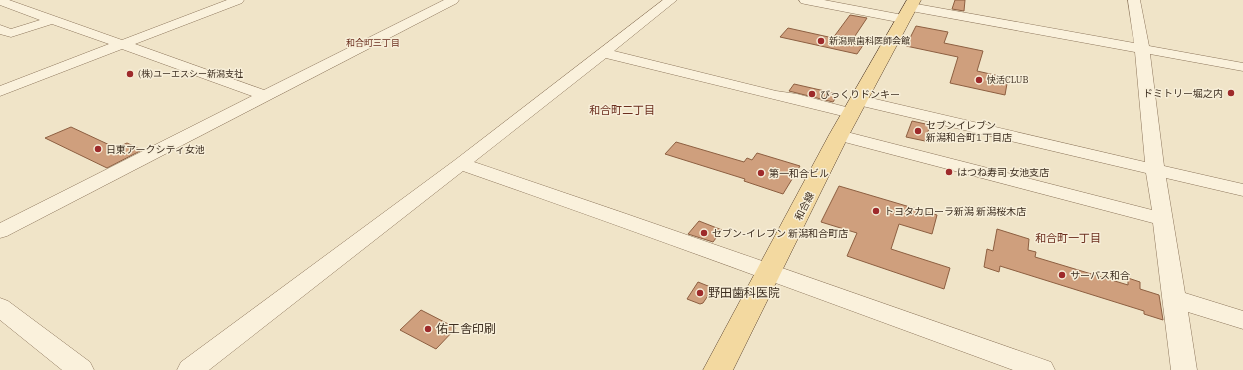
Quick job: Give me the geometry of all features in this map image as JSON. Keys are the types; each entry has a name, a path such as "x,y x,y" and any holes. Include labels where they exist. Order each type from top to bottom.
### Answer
{"main road":[{"name":"和合線","path":"718,370 770,272 839,135 909,8"}],"street":[{"path":"3,4 21,0"},
{"path":"0,91 238,0"},
{"path":"0,231 454,0"},
{"path":"190,370 461,164 671,0"},
{"path":"805,0 909,8 1243,66"},
{"path":"1134,0 1142,48 1154,169 1175,299 1184,370"},
{"path":"3,4 31,12 120,45 267,96"},
{"path":"0,23 31,12"},
{"path":"0,29 11,33 52,20"},
{"path":"604,53 776,96 855,107 1154,169 1243,190"},
{"path":"839,135 1163,219"},
{"path":"461,164 633,223 717,255 770,272 1042,370"},
{"path":"1175,299 1243,320"},
{"path":"0,308 81,370"}],"building":[{"path":"955,0 965,0 964,11 952,9"},
{"name":"新潟県歯科医師会館","path":"850,15 867,18 851,42 864,44 857,54 780,37 788,28 833,38"},
{"path":"916,26 948,32 944,43 983,51 977,71 1008,78 1005,95 950,83 958,57 906,46"},
{"name":"びっくりドンキー","path":"794,84 838,94 833,102 789,91"},
{"name":"セブンイレブン 新潟和合町1丁目店","path":"912,121 930,125 925,141 906,137"},
{"name":"日東アークシティ女池","path":"71,127 116,148 127,143 142,150 107,168 45,138"},
{"name":"第一和合ビル","path":"676,142 744,162 747,158 752,160 757,153 800,166 783,194 744,181 745,179 665,154"},
{"path":"839,186 937,215 932,234 899,224 891,249 950,268 944,289 847,256 857,233 821,222"},
{"name":"セブン-イレブン 新潟和合町店","path":"699,221 722,230 713,242 688,234"},
{"name":"サーパス和合","path":"997,229 1029,239 1028,250 1036,252 1035,257 1128,285 1128,278 1140,282 1140,289 1159,295 1163,320 1144,314 1144,311 1000,266 999,272 984,267 987,249 993,251"},
{"name":"野田歯科医院","path":"698,282 713,288 703,303 700,304 687,299"},
{"name":"佑工舎印刷","path":"421,310 456,328 436,349 400,330"}],"place":[{"name":"新潟県歯科医師会館","path":"821,41"},
{"name":"(株)ユーエスシー新潟支社","path":"130,74"},
{"name":"快活CLUB","path":"979,80"},
{"name":"ドミトリー堀之内","path":"1231,93"},
{"name":"びっくりドンキー","path":"812,94"},
{"name":"セブンイレブン 新潟和合町1丁目店","path":"918,131"},
{"name":"日東アークシティ女池","path":"98,149"},
{"name":"はつね寿司 女池支店","path":"949,172"},
{"name":"第一和合ビル","path":"761,173"},
{"name":"トヨタカローラ新潟 新潟桜木店","path":"876,211"},
{"name":"セブン-イレブン 新潟和合町店","path":"704,233"},
{"name":"サーパス和合","path":"1062,275"},
{"name":"野田歯科医院","path":"700,293"},
{"name":"佑工舎印刷","path":"428,329"}],"district":[{"name":"和合町三丁目","path":"373,43"},
{"name":"和合町二丁目","path":"622,110"},
{"name":"和合町一丁目","path":"1068,238"}]}
